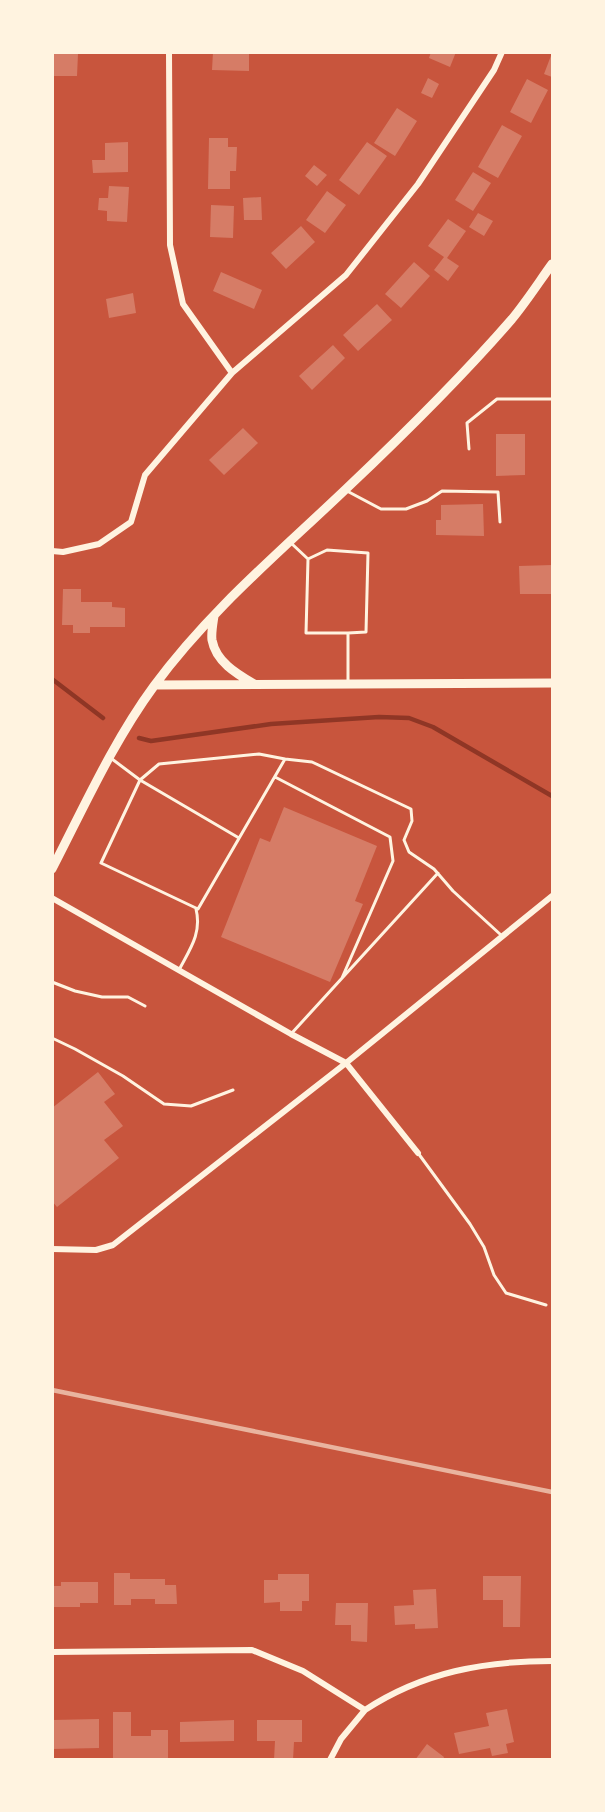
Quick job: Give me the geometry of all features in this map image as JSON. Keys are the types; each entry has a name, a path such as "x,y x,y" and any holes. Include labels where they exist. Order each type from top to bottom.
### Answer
{"main road":[{"path":"52,869 87,799 132,719 155,685 214,616 289,541 433,405 513,318 552,264"},
{"path":"214,616 212,641 220,658 231,671 256,685"},
{"path":"155,685 552,683"}],"street":[{"path":"169,52 170,245 183,304 232,373"},
{"path":"52,551 63,552 99,544 131,522 145,475 232,373 346,275 418,184 494,70 502,52"},
{"path":"52,1249 96,1250 113,1245 346,1063 552,896"},
{"path":"52,897 346,1063 418,1153"},
{"path":"52,1653 252,1650 303,1671 365,1710"},
{"path":"330,1760 341,1739 365,1710 390,1694 451,1670 516,1661 552,1661"}],"lane":[{"path":"469,449 467,423 497,399 552,399"},
{"path":"345,490 381,509 405,509 427,501 442,491 498,492 500,522"},
{"path":"289,541 308,559 306,633 366,632 368,553 327,550 308,559"},
{"path":"348,633 348,685"},
{"path":"196,909 101,863 140,780 159,764 258,754 312,762 411,809 412,821 404,840 409,852 438,873 453,891 502,936"},
{"path":"110,758 140,780 239,838"},
{"path":"179,970 197,934 199,922 196,909 285,759"},
{"path":"274,777 390,837 393,861 342,978"},
{"path":"291,1034 438,873"},
{"path":"52,982 75,991 102,997 128,997 145,1006"},
{"path":"52,1038 123,1076 164,1104 191,1106 233,1090"},
{"path":"418,1153 470,1224 484,1247 494,1275 506,1293 546,1305"}],"building":[{"path":"213,52 249,52 249,71 212,70"},
{"path":"431,52 456,52 450,67 429,58"},
{"path":"552,53 552,77 544,74"},
{"path":"52,54 78,54 77,76 52,76"},
{"path":"428,78 439,84 432,98 421,93"},
{"path":"527,79 548,90 531,123 510,112"},
{"path":"397,108 417,121 395,156 374,143"},
{"path":"502,125 522,136 498,178 478,167"},
{"path":"209,138 228,138 228,147 237,147 236,171 230,171 230,189 208,189"},
{"path":"128,142 128,172 93,173 92,160 105,160 105,143"},
{"path":"367,142 387,156 359,195 339,180"},
{"path":"314,165 327,175 317,186 305,176"},
{"path":"473,172 491,183 473,211 455,200"},
{"path":"109,186 129,187 127,222 107,221 107,211 98,210 99,198 108,198"},
{"path":"327,191 346,205 325,233 306,220"},
{"path":"261,197 262,220 244,220 243,198"},
{"path":"211,205 234,206 233,238 210,237"},
{"path":"478,213 493,221 484,236 469,227"},
{"path":"448,219 466,231 447,258 459,266 448,281 434,270 444,257 428,246"},
{"path":"301,226 315,242 286,269 271,253"},
{"path":"414,262 430,276 401,308 385,294"},
{"path":"221,272 262,290 254,309 213,291"},
{"path":"133,293 136,313 109,318 106,299"},
{"path":"377,304 392,320 358,351 343,335"},
{"path":"333,345 345,358 312,390 299,376"},
{"path":"243,428 258,443 224,475 209,460"},
{"path":"496,434 525,434 525,475 496,476"},
{"path":"483,504 484,536 436,535 436,520 441,520 441,505"},
{"path":"552,565 552,594 520,594 519,566"},
{"path":"63,589 81,589 81,602 112,602 112,607 125,608 125,627 90,627 90,633 73,633 73,625 62,625"},
{"path":"284,807 377,846 355,901 363,904 330,982 221,937 260,838 270,842"},
{"path":"98,1072 115,1094 104,1102 123,1126 104,1140 119,1158 57,1207 52,1201 52,1108"},
{"path":"114,1573 130,1573 130,1579 165,1579 165,1585 176,1585 177,1604 155,1604 155,1599 131,1599 131,1605 114,1605"},
{"path":"278,1574 309,1574 309,1601 302,1601 302,1611 280,1611 280,1602 264,1603 264,1580 278,1580"},
{"path":"483,1576 521,1576 520,1627 503,1627 503,1600 483,1600"},
{"path":"61,1582 98,1582 98,1603 80,1603 80,1607 52,1607 52,1586 61,1586"},
{"path":"436,1589 438,1628 415,1629 415,1624 395,1625 394,1606 414,1605 413,1590"},
{"path":"336,1603 368,1603 367,1642 351,1641 351,1625 335,1625"},
{"path":"507,1709 514,1742 506,1744 508,1753 492,1756 490,1748 459,1754 454,1733 489,1726 486,1713"},
{"path":"113,1712 131,1712 131,1736 151,1736 151,1730 168,1730 168,1760 113,1760"},
{"path":"99,1719 99,1748 52,1749 52,1720"},
{"path":"234,1720 234,1741 180,1742 180,1722"},
{"path":"257,1720 302,1720 302,1742 294,1742 293,1760 274,1760 275,1741 257,1741"},
{"path":"427,1744 444,1757 443,1760 415,1760"}],"waterway":[{"path":"52,679 103,718"},
{"path":"139,738 151,741 271,724 379,717 409,718 433,727 552,796"}],"railway":[{"path":"52,1390 552,1492"}]}
